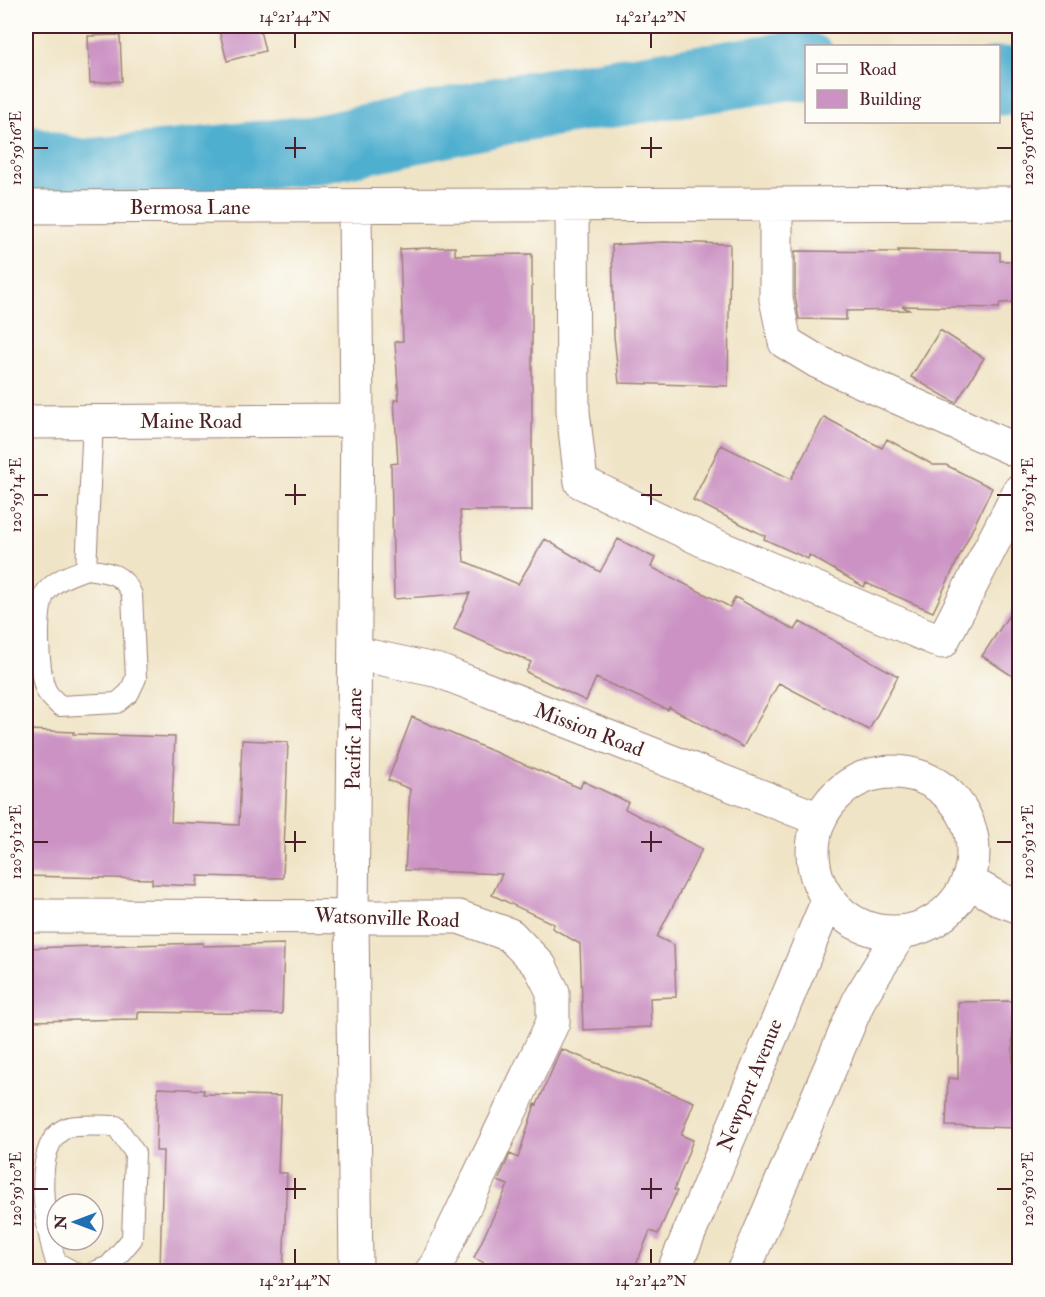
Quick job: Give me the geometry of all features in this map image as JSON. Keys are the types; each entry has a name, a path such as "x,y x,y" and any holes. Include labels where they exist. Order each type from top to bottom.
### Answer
{"street":[{"name":"Bermosa Lane","path":"26,207 1020,203"},
{"path":"776,204 776,299 785,342 818,362 1020,452"},
{"path":"572,206 573,411 581,482 709,543 942,642 1020,490"},
{"name":"Pacific Lane","path":"356,207 357,420 352,916 356,1272"},
{"name":"Maine Road","path":"26,422 357,420"},
{"name":"Mission Road","path":"355,653 439,671 819,819"},
{"path":"884,772 910,773 936,783 957,802 969,826 973,854 968,881 957,901 941,917 922,928 900,933 879,932 859,926 842,915 828,900 818,881 813,860 813,839 819,819 835,796 856,780 884,772"},
{"path":"968,881 1001,900 1020,907"},
{"name":"Newport Avenue","path":"673,1272 828,900"},
{"name":"Watsonville Road","path":"26,916 459,917 510,935 540,966 553,992 554,1022 438,1264 431,1272"},
{"path":"742,1272 860,998 900,933"}],"lane":[{"path":"86,568 93,422"},
{"path":"86,568 116,573 127,583 132,595 136,678 129,693 117,704 60,706 47,692 42,675 40,610 44,594 55,582 86,568"},
{"path":"74,1272 56,1262 47,1234 44,1159 50,1141 66,1128 116,1126 135,1153 132,1239 109,1266 94,1272"}],"building":[{"path":"218,26 259,26 265,51 227,61"},
{"path":"120,35 122,81 90,83 88,36"},
{"path":"663,242 730,244 728,386 619,383 614,336 612,245"},
{"path":"455,247 455,255 532,254 532,511 460,511 464,561 518,584 545,539 600,572 618,539 655,558 651,567 730,607 735,597 795,630 800,622 898,676 869,730 779,683 743,747 669,707 668,710 596,678 586,701 526,672 531,662 454,629 470,593 394,599 391,464 398,463 394,400 399,400 395,342 403,341 400,249"},
{"path":"898,250 1000,252 1000,261 1020,261 1020,302 1000,303 999,308 902,306 909,310 846,311 846,320 799,319 795,297 795,251 899,252"},
{"path":"940,330 984,358 956,403 911,377"},
{"path":"824,417 882,448 887,439 933,465 946,465 992,488 933,612 866,583 864,587 809,555 808,559 764,539 765,536 693,500 721,445 791,479"},
{"path":"1020,598 1020,681 982,656"},
{"path":"412,717 580,788 583,781 628,802 625,809 702,849 657,937 674,945 676,997 650,998 651,1027 583,1030 580,944 552,928 554,924 492,895 502,874 405,870 410,789 388,780"},
{"path":"28,730 74,732 73,734 175,737 171,822 239,825 242,740 288,742 283,878 198,876 197,886 152,884 152,879 26,876"},
{"path":"203,943 203,946 284,944 282,1014 138,1012 138,1019 26,1021 26,948"},
{"path":"1012,1001 1013,1080 1020,1080 1019,1128 946,1126 948,1078 958,1079 958,1002"},
{"path":"561,1049 694,1102 681,1135 693,1140 674,1190 677,1191 658,1234 650,1231 633,1272 503,1272 474,1258 508,1185 498,1181 510,1154 518,1158 535,1104 537,1105"},
{"path":"158,1088 204,1090 203,1094 281,1096 278,1173 287,1173 283,1272 160,1272 163,1151 156,1151"}],"waterway":[{"path":"26,159 78,174 320,149 515,108 787,66 805,67"},
{"path":"1000,81 1020,81"}]}
